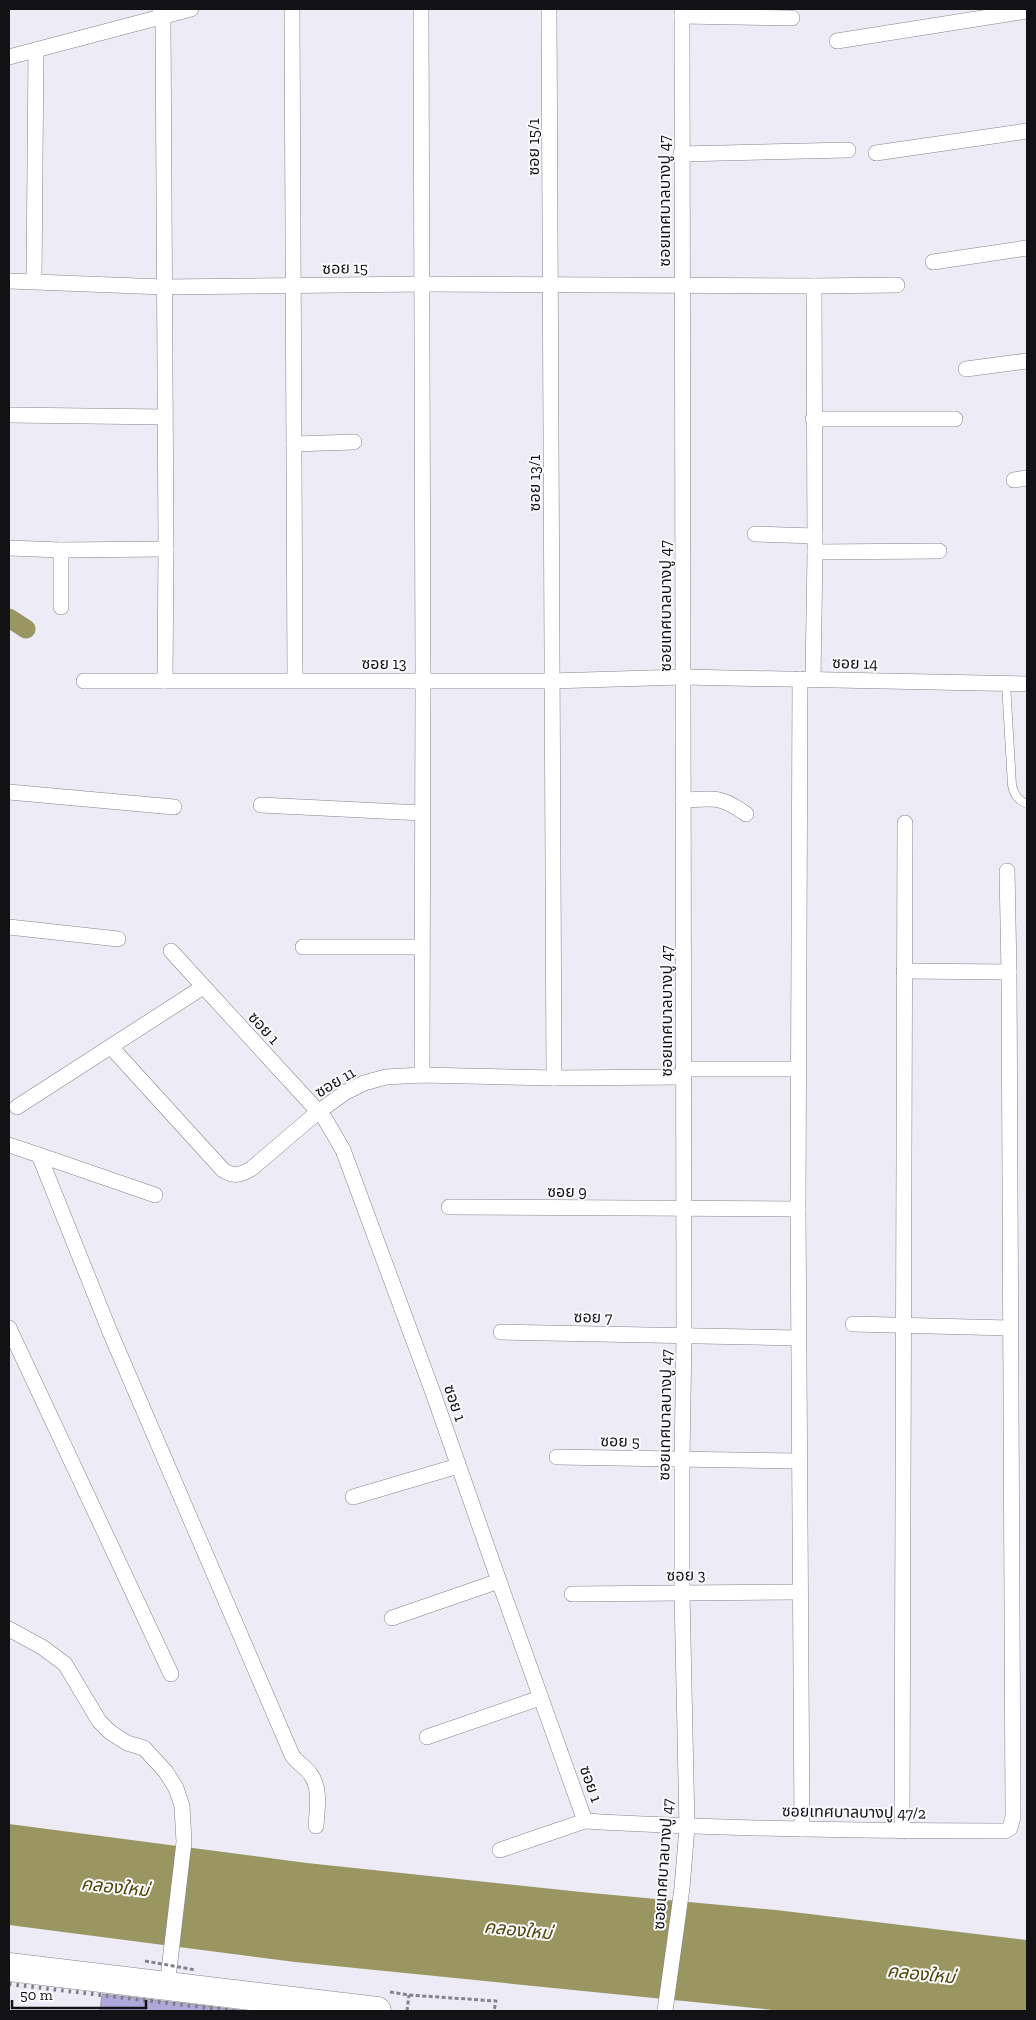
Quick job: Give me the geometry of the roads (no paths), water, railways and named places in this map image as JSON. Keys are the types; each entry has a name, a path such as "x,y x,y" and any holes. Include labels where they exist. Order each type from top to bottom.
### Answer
{"highway":[{"path":"9,1967 377,2011"}],"street":[{"path":"9,57 162,13 191,9"},
{"path":"292,9 295,680"},
{"path":"421,9 423,284 422,1075"},
{"name":"ซอย 15/1","path":"549,9 551,284"},
{"path":"837,41 949,16 1027,11"},
{"path":"682,12 792,18"},
{"name":"ซอยเทศบาลบางปู 47","path":"666,2010 682,1888 687,1826 682,1592 684,1073 681,285 682,12"},
{"path":"162,13 166,549 164,681"},
{"path":"34,281 36,50"},
{"path":"876,153 1027,131"},
{"path":"681,154 848,150"},
{"path":"933,262 1027,248"},
{"name":"ซอย 15","path":"9,281 164,287 423,284 897,285"},
{"name":"ซอย 13/1","path":"551,284 554,1078"},
{"path":"802,1829 798,1069 807,679 815,544 814,286"},
{"path":"966,369 1027,361"},
{"path":"9,415 165,417"},
{"path":"814,419 955,420"},
{"path":"294,444 354,442"},
{"path":"755,534 815,544 939,551"},
{"path":"9,548 61,550 166,549"},
{"path":"61,550 61,607"},
{"name":"ซอย 13","path":"84,681 551,681 683,677"},
{"name":"ซอย 14","path":"683,677 1027,684"},
{"path":"9,792 174,807"},
{"path":"683,800 717,799 726,801 746,814"},
{"path":"261,805 422,814"},
{"path":"902,1831 905,823"},
{"path":"853,1324 903,1327 1009,1328 1009,972 1007,871"},
{"path":"9,927 118,938"},
{"path":"303,947 422,947"},
{"name":"ซอย 1","path":"172,951 318,1112 334,1132 343,1150 432,1390 585,1821 687,1826"},
{"path":"904,971 1009,972"},
{"path":"17,1107 203,987"},
{"name":"ซอย 11","path":"111,1047 223,1170 234,1175 251,1169 318,1112 346,1092 364,1082 386,1077 422,1075 554,1078 798,1069"},
{"path":"9,1146 155,1195"},
{"path":"39,1155 110,1332 292,1755 311,1775 317,1789 316,1826"},
{"name":"ซอย 9","path":"449,1207 798,1209"},
{"path":"9,1328 171,1674"},
{"name":"ซอยเทศบาลบางปู 47/2","path":"687,1826 902,1831 1005,1830 1010,1828 1012,1818 1009,1328"},
{"name":"ซอย 7","path":"501,1332 798,1338"},
{"name":"ซอย 5","path":"557,1457 799,1462"},
{"path":"353,1497 458,1466"},
{"path":"392,1618 499,1581"},
{"name":"ซอย 3","path":"572,1594 800,1592"},
{"path":"9,1629 59,1658 73,1676 99,1721 110,1732 127,1743 144,1748 162,1766 176,1788 182,1806 184,1842 167,1986"},
{"path":"427,1738 540,1698"},
{"path":"500,1850 585,1821"}],"lane":[{"path":"1006,683 1012,785 1020,801 1027,804"}],"water":[{"name":"คลองใหม่","path":"9,1824 307,1863 581,1892 776,1910 1027,1940 1027,2011 783,2011 295,1962 9,1925"}],"waterway":[{"path":"9,618 26,629"}],"railway":[{"path":"9,1984 234,2011"}]}
